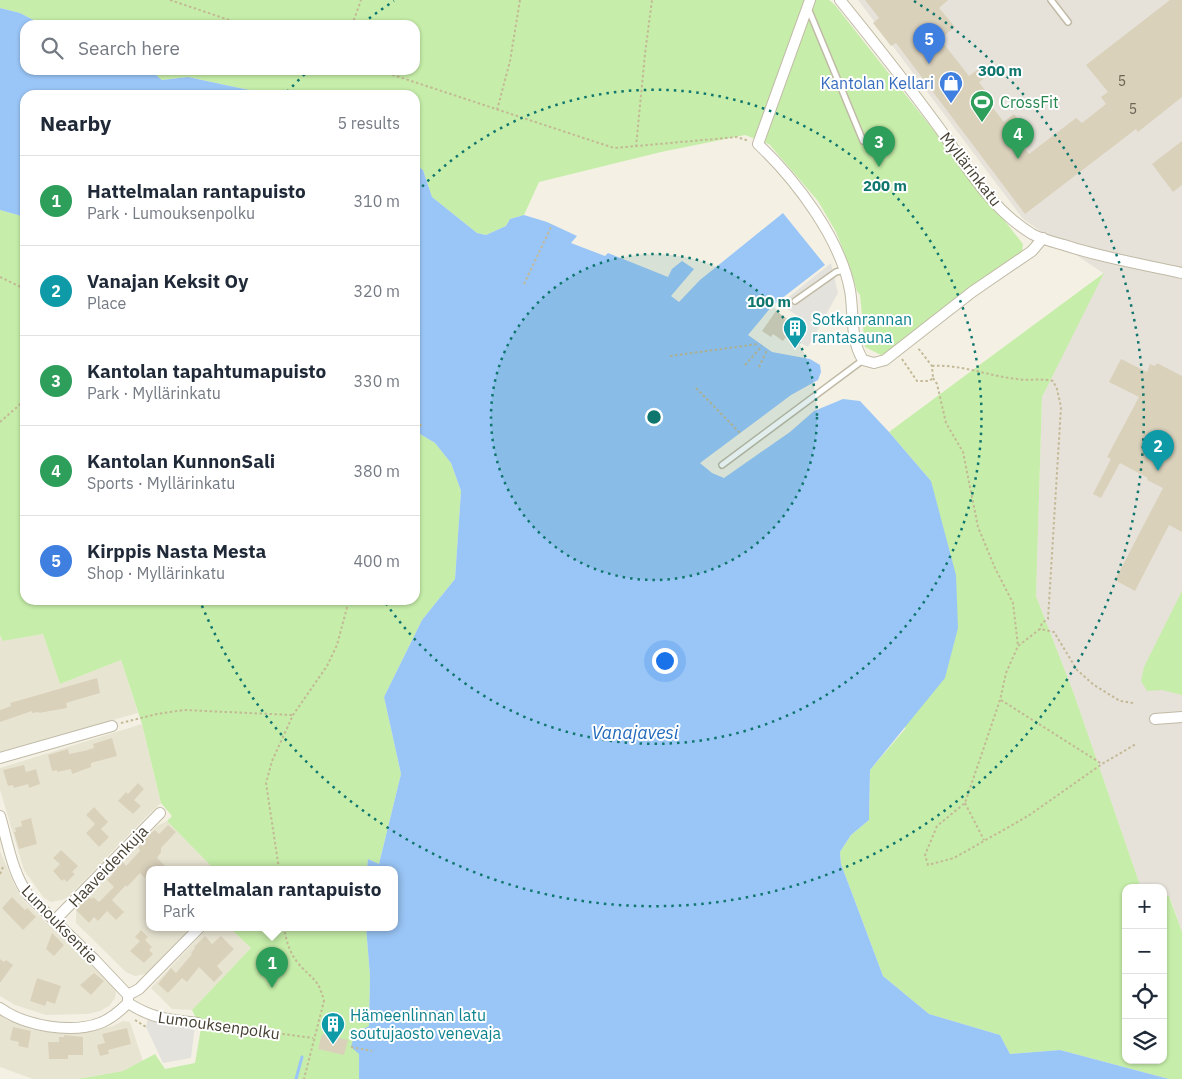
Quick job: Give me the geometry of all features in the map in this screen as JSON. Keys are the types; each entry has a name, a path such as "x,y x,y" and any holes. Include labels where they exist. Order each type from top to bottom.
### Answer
{"street":[{"name":"Myllärinkatu","path":"840,0 933,120 977,182 995,204 1019,224 1033,234 1093,255 1182,273"},
{"path":"809,4 758,144 780,165 801,190 836,248 850,290 856,349 863,360 874,363 886,360 972,292 1032,251 1043,238"},
{"path":"1155,719 1182,717"},
{"path":"0,758 112,726"},
{"name":"Haaveidenkuja","path":"55,920 160,813"},
{"name":"Lumouksentie","path":"0,816 15,872 21,885 93,958 128,999"},
{"path":"0,1008 21,1020 37,1024 68,1027 99,1024 112,1018 128,999 196,931"},
{"name":"Lumouksenpolku","path":"128,999 143,1012 160,1020 198,1023"}],"lane":[{"path":"1051,0 1068,22"},
{"path":"809,4 864,141"},
{"path":"795,301 836,272 844,270"},
{"path":"722,465 863,360"}],"path":[{"path":"170,0 229,20"},
{"path":"354,20 361,0"},
{"path":"497,110 510,61 520,0"},
{"path":"636,147 652,0"},
{"path":"393,75 614,148 737,137 758,144"},
{"path":"524,284 552,224"},
{"path":"0,277 20,287"},
{"path":"912,340 932,366 932,378 938,384 946,422 962,452 978,527 995,568 1013,603 1018,646"},
{"path":"670,356 758,344"},
{"path":"745,365 762,346"},
{"path":"758,367 767,350"},
{"path":"897,352 917,381 929,381 932,378"},
{"path":"932,366 948,365 1018,380 1042,379 1053,381 1061,407 1048,619 1042,623 1040,629 1018,646 1006,673 1000,700 965,803 937,826 925,855 928,865 954,858 1028,816 1102,764 1136,744"},
{"path":"696,388 740,433"},
{"path":"0,422 20,404"},
{"path":"278,866 266,783 272,761 293,715 313,688 337,645 348,605"},
{"path":"1040,629 1054,632 1076,670 1094,686 1120,702 1133,703"},
{"path":"1000,700 1102,764"},
{"path":"112,726 157,714 184,710 293,715"},
{"path":"965,803 984,840"},
{"path":"285,931 286,941 292,954 298,964 314,978 322,991 324,1001 304,1079"},
{"name":"Lumouksenpolku","path":"198,1023 314,1038"},
{"path":"351,1047 372,1051"}],"shaded area":[{"path":"858,0 1182,0 1182,932 1170,897 1167,897 1167,884 1140,884 1074,694 1036,596 1042,397 1103,273 1023,219"},
{"path":"831,263 838,293 808,347 788,336 801,318 780,304"},
{"path":"43,634 60,684 121,660 138,713 0,752 0,635 3,641"},
{"path":"142,724 161,803 67,898 51,902 44,898 24,870 0,790 0,768"},
{"path":"167,821 211,866 146,866 146,931 187,931 146,974 135,976 126,972 76,923 76,907 157,826"},
{"path":"0,851 15,886 24,901 114,987 116,992 115,998 109,1006 88,1014 46,1015 15,1005 0,996"},
{"path":"205,931 233,931 251,948 192,1010 172,1009 151,988"},
{"path":"0,1015 7,1020 33,1030 58,1033 97,1030 123,1021 130,1022 143,1061 123,1071 78,1079 33,1079 0,1067"},
{"path":"148,1018 195,1026 191,1058 163,1063 146,1027"}],"green space":[{"path":"0,0 829,0 835,5 1023,244 1022,252 978,282 909,342 881,355 865,347 860,295 836,232 818,201 769,144 745,135 661,152 539,182 524,215 510,219 506,226 486,235 477,233 432,197 423,170 420,168 420,90 249,90 188,77 162,80 156,75 420,75 420,20 33,20 20,13 0,8"},
{"path":"0,210 20,216 20,605 420,605 420,434 435,443 451,463 461,491 455,579 422,620 384,697 401,774 379,864 368,859 367,866 211,866 167,821 172,816 161,803 142,724 121,660 60,684 43,634 3,641 0,635"},
{"path":"1104,273 1042,397 1036,596 1074,694 1140,884 1122,884 1122,1064 1167,1064 1167,896 1169,896 1182,932 1182,1079 1169,1079 1060,1050 1010,1054 1000,1035 929,1014 883,976 841,864 840,852 851,835 869,820 870,770 905,729 931,481 889,432"},
{"path":"1182,591 1182,695 1162,690 1147,691 1141,681 1144,667"},
{"path":"233,931 366,931 370,976 369,1026 359,1054 359,1079 78,1079 123,1071 155,1054 165,1069 195,1063 201,1028 192,1010 251,948"}],"water":[{"path":"0,8 20,13 33,20 20,20 20,75 156,75 162,80 188,77 249,90 20,90 20,216 0,210"},
{"name":"Vanajavesi","path":"420,168 423,170 432,197 477,233 486,235 506,226 510,219 524,215 547,222 577,236 571,243 605,256 608,253 668,277 672,269 682,261 694,269 671,296 679,302 700,280 783,213 825,265 772,306 748,335 772,352 810,359 820,365 821,372 818,380 791,395 700,463 712,473 724,478 790,432 814,411 843,399 860,401 931,481 956,575 958,628 945,678 870,770 869,820 851,835 840,852 841,864 883,976 929,1014 1000,1035 1010,1054 1060,1050 1169,1079 359,1079 359,1054 351,1047 355,1033 369,1026 370,976 366,931 398,931 398,866 367,866 368,859 379,864 401,774 384,697 422,620 455,579 461,491 451,463 435,443 420,434"}],"building":[{"path":"865,0 948,0 939,8 955,27 940,39 969,76 984,65 990,74 979,82 992,100 989,103 1004,122 1014,114 1020,122 1010,130 1029,154 1076,118 1082,123 1106,104 1101,97 1108,92 1086,65 1170,0 1182,0 1182,97 1138,132 1136,129 1025,214 896,43 891,46 873,23 879,18"},
{"path":"1182,141 1182,185 1173,192 1152,164"},
{"path":"776,311 795,324 783,341 773,334 771,337 762,331"},
{"path":"1121,359 1147,372 1150,364 1155,366 1157,363 1182,376 1182,532 1169,525 1135,591 1115,580 1163,488 1120,463 1101,498 1093,494 1111,459 1107,457 1139,397 1109,382"},
{"path":"97,678 100,693 66,703 67,708 39,713 32,713 32,711 0,722 0,710 11,706 10,703"},
{"path":"112,738 117,756 91,763 91,767 72,774 71,769 57,772 57,770 52,771 48,755 68,749 69,754 84,751 94,748 93,744"},
{"path":"24,765 26,772 36,769 40,784 29,788 28,784 14,788 13,785 8,786 3,770"},
{"path":"138,783 144,789 134,800 141,806 133,814 118,801"},
{"path":"94,807 108,822 101,829 109,837 99,847 86,833 95,824 86,815"},
{"path":"31,818 37,844 19,849 14,832 16,832 15,828 22,826 21,821"},
{"path":"168,825 176,832 161,848 157,858 165,866 146,866 145,878 140,873 112,900 124,912 116,920 107,911 98,921 94,917 89,923 76,910 89,897 91,899 93,897 99,902 114,887 107,880 113,874 111,872 122,861 126,866 140,851 138,847 151,833 155,830 159,834"},
{"path":"61,850 78,866 72,872 75,874 67,882 64,879 62,881 53,871 60,864 53,858"},
{"path":"12,897 25,910 27,908 36,917 23,930 2,908"},
{"path":"141,930 148,937 145,940 152,947 149,950 153,954 144,963 130,951 140,941 135,937"},
{"path":"52,933 64,945 54,956 46,949"},
{"path":"205,936 212,944 221,936 234,949 217,966 223,973 214,982 199,967 187,982 182,978 168,993 158,984 171,968 176,973 192,954 194,947"},
{"path":"0,959 4,962 6,960 13,965 0,983"},
{"path":"94,973 104,981 91,995 80,985"},
{"path":"37,978 61,986 55,1004 47,1001 45,1006 30,1001"},
{"path":"13,1027 31,1031 28,1048 18,1046 19,1042 10,1040"},
{"path":"127,1028 131,1044 108,1050 109,1054 100,1056 97,1045 105,1043 102,1034"},
{"name":"Hämeenlinnan latu soutujaosto venevaja","path":"322,1034 348,1040 344,1055 318,1049"},
{"path":"64,1035 83,1037 83,1055 68,1055 68,1059 49,1059 48,1042 59,1042 59,1037 64,1037"}],"waterway":[{"path":"296,1079 302,1057"}],"place":[{"name":"Kirppis Nasta Mesta","path":"929,64"},
{"name":"Kantolan Kellari","path":"951,104"},
{"name":"CrossFit","path":"982,123"},
{"name":"Kantolan KunnonSali","path":"1018,159"},
{"name":"Kantolan tapahtumapuisto","path":"879,167"},
{"name":"Sotkanrannan rantasauna","path":"795,349"},
{"name":"Vanajan Keksit Oy","path":"1158,471"},
{"name":"Hattelmalan rantapuisto","path":"272,988"},
{"name":"Hämeenlinnan latu soutujaosto venevaja","path":"333,1045"}]}
